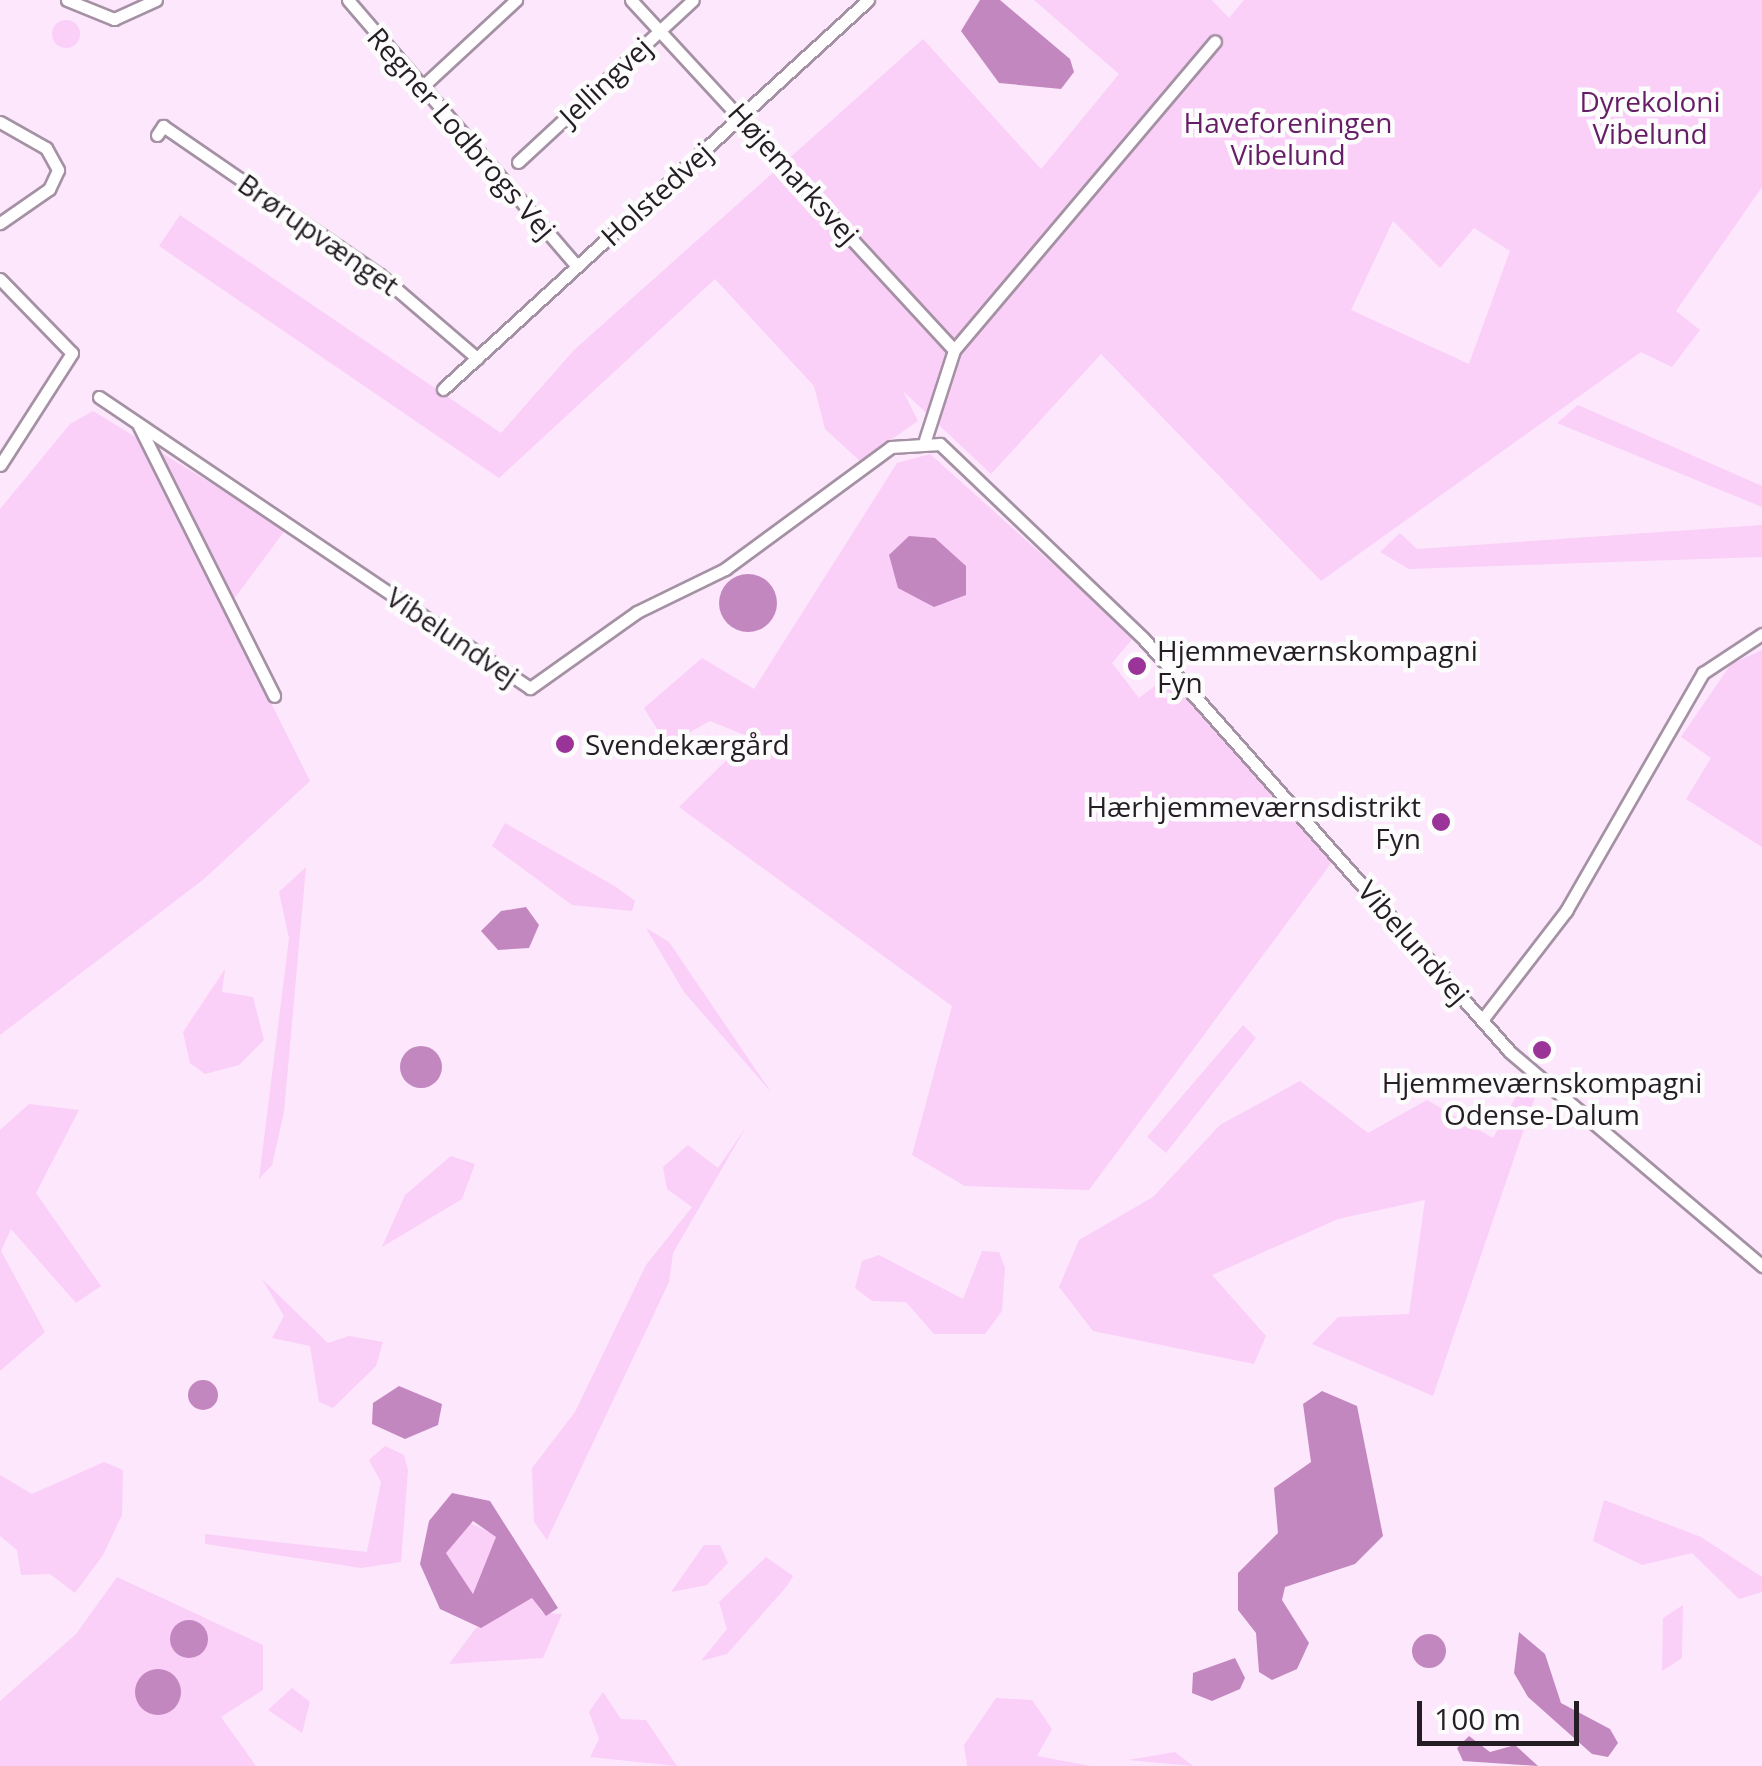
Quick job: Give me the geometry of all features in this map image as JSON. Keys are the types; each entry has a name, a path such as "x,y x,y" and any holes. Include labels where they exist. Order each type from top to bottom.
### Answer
{"street":[{"path":"67,0 121,19 156,0"},
{"name":"Regner Lodbrogs Vej","path":"348,0 577,266"},
{"path":"423,86 516,0"},
{"name":"Højemarksvej","path":"631,0 954,350"},
{"name":"Jellingvej","path":"518,162 692,0"},
{"name":"Holstedvej","path":"443,389 868,0"},
{"path":"925,440 954,350 1215,41"},
{"path":"0,122 46,148 58,170 49,189 0,223"},
{"name":"Brørupvænget","path":"157,135 163,126 380,275 477,358"},
{"path":"0,279 68,342 63,373 0,465"},
{"name":"Vibelundvej","path":"100,397 530,688 637,612 725,569 891,447 925,440 956,456 1143,638 1482,1020 1762,1266"},
{"path":"136,420 274,696"},
{"name":"Vibelundvej","path":"1482,1020 1566,910 1703,673 1762,634"}],"green space":[{"path":"1034,0 1212,0 1229,18 1244,0 1762,0 1762,187 1676,311 1700,330 1672,367 1641,352 1321,581 1101,354 991,474 903,391 918,421 860,461 825,429 814,386 715,279 499,478 159,246 180,215 501,433 574,350 923,39 1041,169 1119,74","holes":["1393,221 1440,268 1474,228 1510,251 1469,364 1351,310"]},
{"path":"66,20 76,24 80,34 76,44 66,48 56,44 52,34 56,24"},
{"path":"1578,405 1762,486 1762,507 1557,423"},
{"path":"93,411 286,529 225,611 310,781 204,879 0,1035 0,509 70,424"},
{"path":"930,454 1134,637 1112,663 1139,698 1169,675 1332,862 1089,1190 965,1186 912,1155 952,1006 679,807 750,737 710,721 667,745 644,708 702,658 754,689 897,463"},
{"path":"1762,525 1762,557 1409,569 1380,552 1400,533 1417,549"},
{"path":"1762,650 1762,847 1686,799 1711,758 1681,737 1731,664"},
{"path":"505,823 616,887 635,901 632,911 572,905 492,846"},
{"path":"306,867 284,1112 272,1165 259,1179 289,938 279,892"},
{"path":"646,928 669,942 771,1092 684,992"},
{"path":"225,969 222,992 253,997 264,1040 239,1065 205,1074 190,1063 183,1032"},
{"path":"1243,1025 1256,1038 1166,1153 1147,1137"},
{"path":"1300,1081 1368,1133 1427,1100 1493,1138 1523,1084 1536,1094 1433,1396 1312,1344 1338,1317 1409,1314 1425,1200 1338,1219 1212,1275 1266,1336 1254,1364 1093,1331 1059,1287 1079,1240 1153,1197 1220,1125"},
{"path":"29,1104 79,1110 36,1193 101,1286 76,1303 11,1229 1,1251 45,1332 0,1371 0,1130"},
{"path":"746,1127 673,1253 669,1282 547,1540 534,1522 532,1468 575,1412 646,1265 692,1207 667,1189 663,1167 688,1145 718,1168"},
{"path":"451,1156 475,1164 462,1199 382,1247 405,1195"},
{"path":"982,1251 999,1252 1005,1268 1002,1311 985,1334 934,1334 906,1302 872,1301 855,1288 862,1261 879,1255 963,1299"},
{"path":"262,1279 328,1343 349,1336 383,1342 376,1366 333,1408 319,1402 310,1346 272,1338 284,1316"},
{"path":"385,1446 404,1455 408,1470 401,1562 361,1568 205,1544 205,1534 367,1552 381,1482 369,1460"},
{"path":"104,1462 123,1470 122,1515 103,1555 75,1593 50,1574 21,1575 17,1550 0,1536 0,1475 32,1494"},
{"path":"1604,1500 1701,1537 1762,1577 1762,1592 1739,1599 1692,1553 1642,1565 1593,1541"},
{"path":"468,1522 497,1536 473,1594 446,1553"},
{"path":"704,1545 720,1545 728,1563 707,1585 671,1592"},
{"path":"766,1557 793,1576 787,1586 727,1654 701,1661 727,1629 719,1602"},
{"path":"117,1577 263,1645 263,1690 221,1717 256,1766 0,1766 0,1701 76,1634"},
{"path":"533,1598 542,1613 562,1614 543,1658 449,1664 476,1628"},
{"path":"1683,1605 1682,1658 1662,1671 1663,1618"},
{"path":"292,1688 310,1702 302,1733 268,1710"},
{"path":"603,1692 621,1719 646,1720 677,1766 590,1757 599,1739 589,1712"},
{"path":"996,1698 1032,1700 1052,1729 1037,1756 1091,1766 967,1766 964,1745"},
{"path":"1175,1752 1193,1766 1128,1760"}],"shaded area":[{"path":"980,0 1000,0 1070,59 1074,72 1061,89 999,83 961,31"},
{"path":"909,536 935,538 966,566 966,595 934,607 898,588 889,555"},
{"path":"748,574 769,582 777,603 769,624 748,632 727,624 719,603 727,582"},
{"path":"526,907 539,925 529,948 498,950 481,931 501,911"},
{"path":"421,1046 436,1052 442,1067 436,1082 421,1088 406,1082 400,1067 406,1052"},
{"path":"203,1380 214,1384 218,1395 214,1406 203,1410 192,1406 188,1395 192,1384"},
{"path":"399,1386 442,1404 438,1425 405,1439 372,1424 373,1403"},
{"path":"1322,1391 1357,1406 1383,1536 1355,1564 1285,1587 1282,1600 1309,1643 1297,1669 1272,1680 1259,1672 1256,1633 1238,1610 1238,1573 1278,1533 1274,1488 1311,1462 1303,1404"},
{"path":"452,1493 490,1501 558,1608 546,1616 532,1598 481,1628 440,1609 420,1564 429,1521","holes":["473,1521 496,1537 473,1594 446,1553"]},
{"path":"189,1620 202,1626 208,1639 202,1652 189,1658 176,1652 170,1639 176,1626"},
{"path":"1519,1632 1545,1654 1561,1703 1610,1729 1618,1743 1608,1757 1592,1754 1528,1697 1514,1673"},
{"path":"1429,1634 1441,1639 1446,1651 1441,1663 1429,1668 1417,1663 1412,1651 1417,1639"},
{"path":"1235,1658 1245,1678 1240,1689 1212,1701 1192,1693 1193,1673"},
{"path":"158,1669 175,1675 181,1692 175,1709 158,1715 141,1709 135,1692 141,1675"},
{"path":"1469,1736 1490,1752 1515,1745 1538,1766 1463,1761 1457,1748"}],"place":[{"name":"Hjemmeværnskompagni Fyn","path":"1137,666"},
{"name":"Svendekærgård","path":"565,744"},
{"name":"Hærhjemmeværnsdistrikt Fyn","path":"1441,822"},
{"name":"Hjemmeværnskompagni Odense-Dalum","path":"1542,1050"}],"park label":[{"name":"Dyrekoloni Vibelund","path":"1650,117"},
{"name":"Haveforeningen Vibelund","path":"1288,138"}]}
